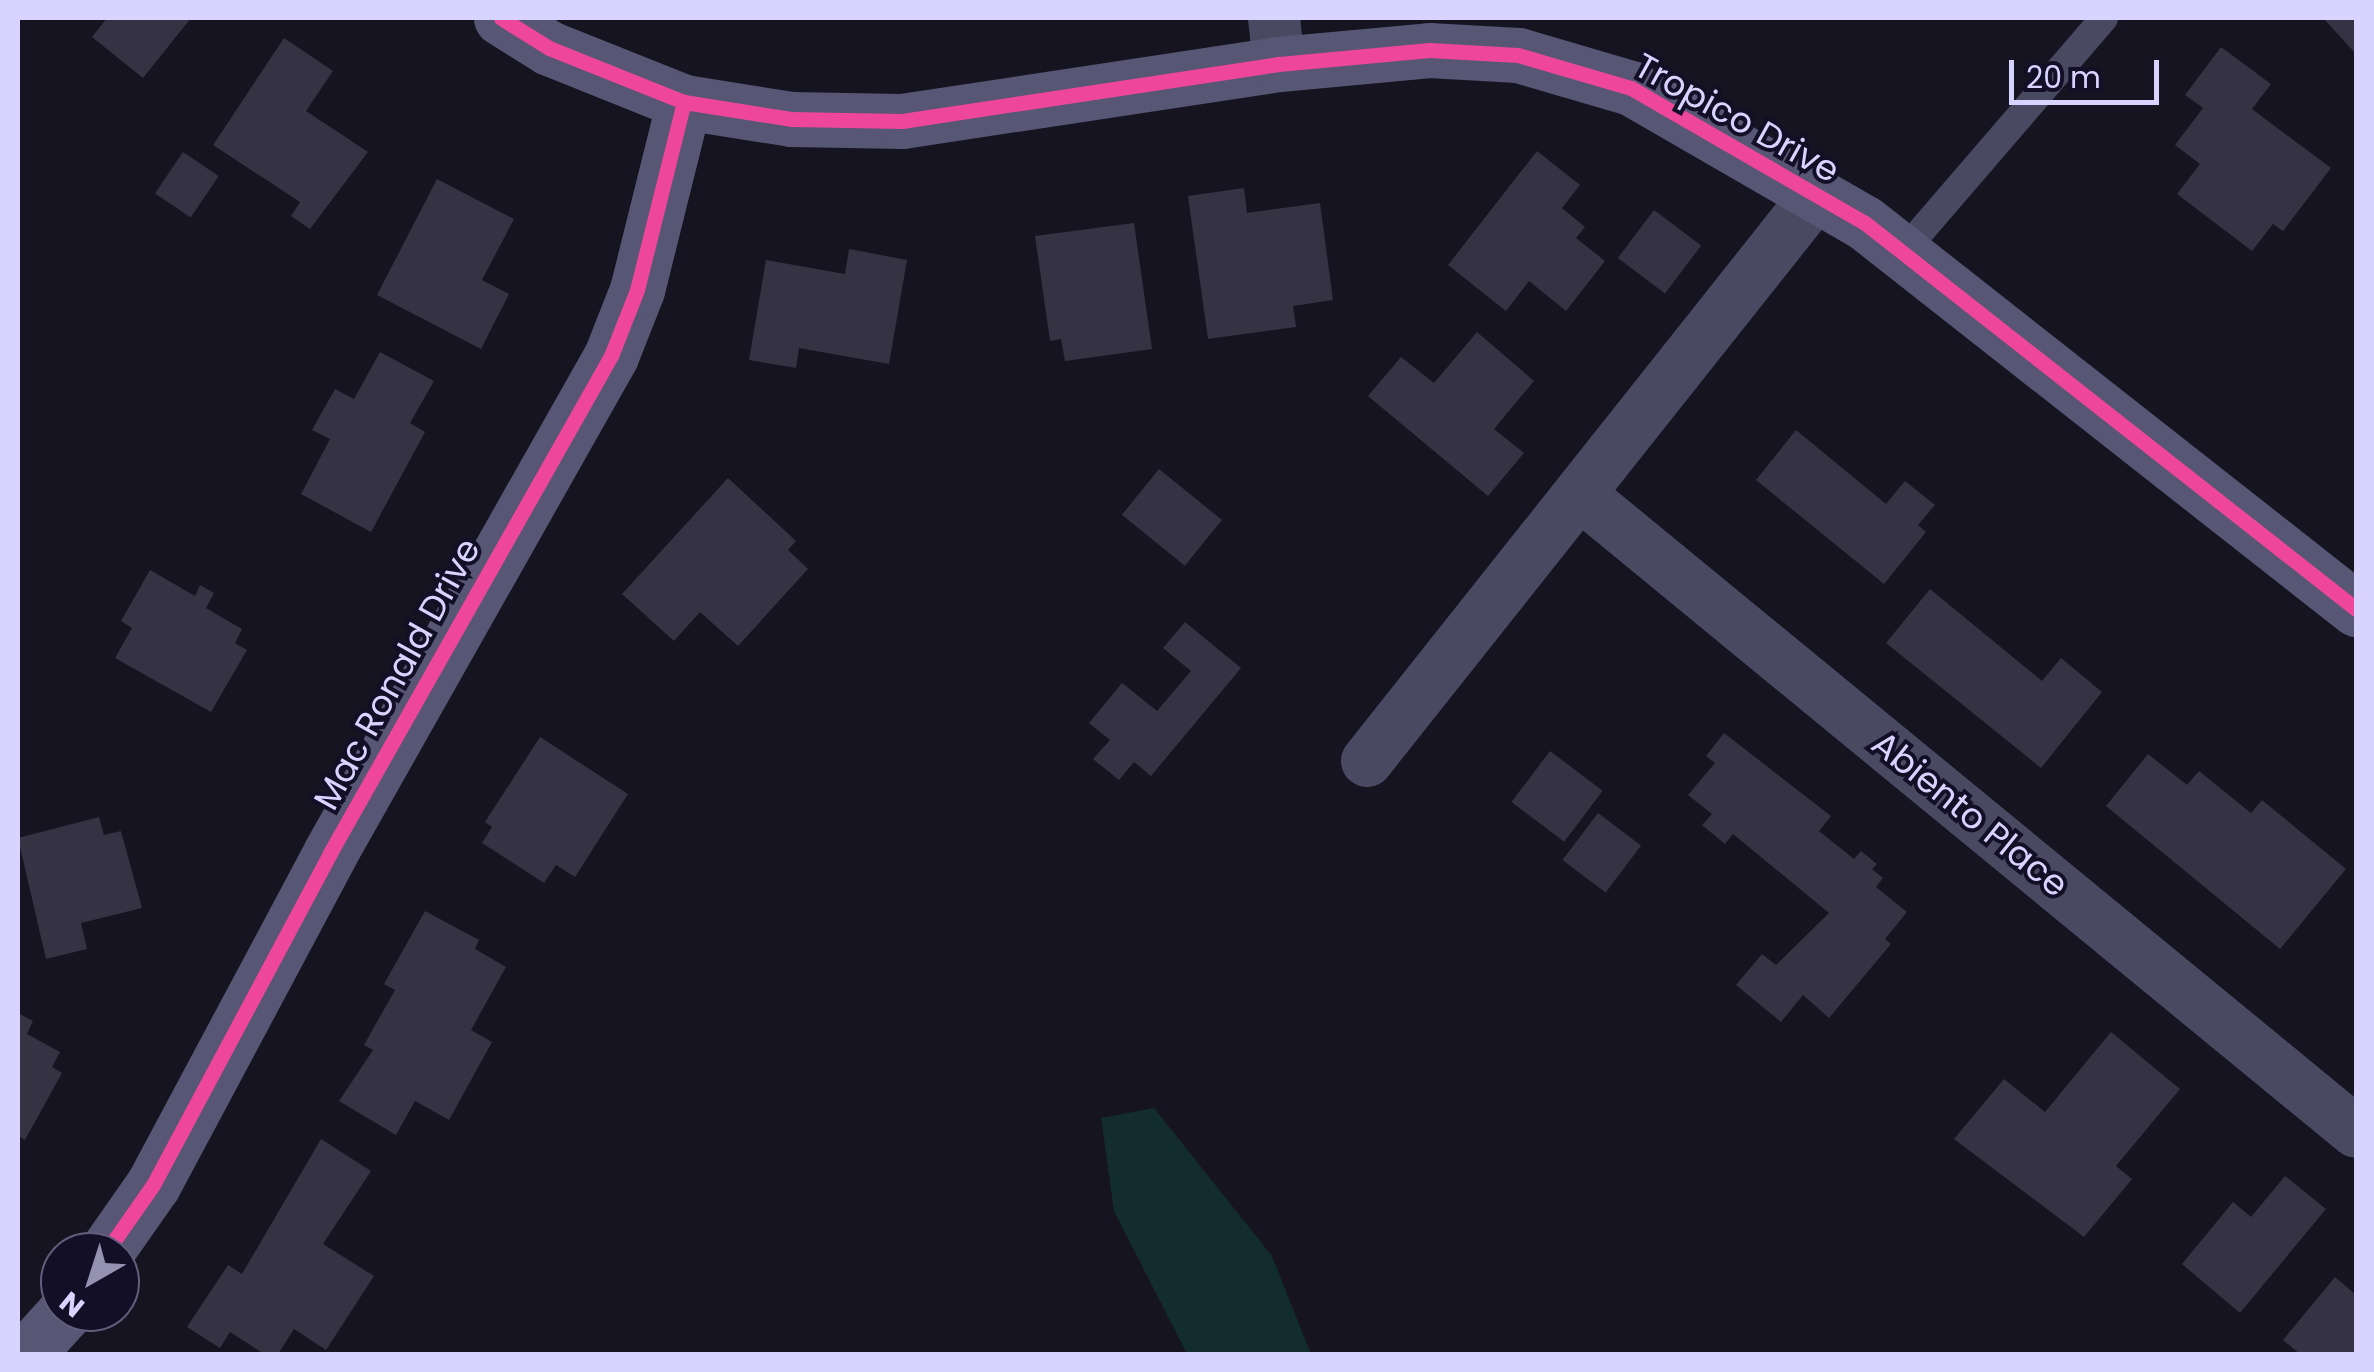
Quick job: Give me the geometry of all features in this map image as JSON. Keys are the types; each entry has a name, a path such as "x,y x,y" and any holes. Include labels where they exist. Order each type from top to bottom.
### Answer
{"street":[{"name":"Tropico Drive","path":"501,18 549,48 684,102 791,119 902,121 1276,41 1518,56 1631,88 1817,194 1902,252 2356,609"},
{"name":"Mac Ronald Drive","path":"120,1232 153,1185 330,853 611,356 637,290 684,102"},
{"path":"1367,762 1583,496 1817,194"},
{"name":"Abiento Place","path":"1583,496 2356,1132"},
{"path":"27,1354 47,1332"}],"lane":[{"path":"1902,252 2104,18"}],"green space":[{"path":"1154,1108 1272,1256 1311,1354 1187,1354 1114,1211 1101,1118"}],"building":[{"path":"107,18 191,18 143,78 92,37"},
{"path":"2323,18 2356,18 2356,54"},
{"path":"284,38 333,71 306,111 368,152 310,229 291,216 300,202 213,145"},
{"path":"2221,47 2271,84 2252,109 2331,168 2283,231 2273,224 2252,251 2177,194 2200,164 2175,145 2203,108 2185,95"},
{"path":"1537,151 1580,185 1562,208 1585,227 1576,238 1605,261 1566,311 1529,281 1506,311 1448,265"},
{"path":"183,152 219,176 191,217 155,193"},
{"path":"437,179 514,219 482,280 509,294 481,349 377,295"},
{"path":"1244,188 1247,213 1320,203 1333,300 1293,306 1296,327 1208,339 1188,196"},
{"path":"1654,210 1701,246 1665,293 1618,258"},
{"path":"1134,223 1152,349 1065,361 1061,339 1050,341 1035,236"},
{"path":"849,249 907,260 889,364 799,348 796,368 749,360 766,260 845,274"},
{"path":"1477,332 1534,381 1494,429 1524,453 1488,496 1368,396 1401,357 1434,383"},
{"path":"380,352 434,381 410,423 425,432 371,532 301,494 330,439 312,430 335,389 354,399"},
{"path":"1796,430 1886,504 1905,481 1935,505 1918,525 1926,532 1884,584 1756,480"},
{"path":"1159,469 1222,520 1185,566 1122,515"},
{"path":"728,478 796,541 788,550 808,569 738,646 700,612 674,641 622,594"},
{"path":"150,570 195,596 200,585 214,593 206,608 242,629 235,643 247,650 211,712 115,658 132,628 121,621"},
{"path":"1930,589 2042,681 2061,658 2102,692 2041,768 1886,643"},
{"path":"1185,622 1241,668 1151,776 1134,762 1119,780 1093,759 1110,740 1089,723 1122,683 1157,711 1191,671 1163,648"},
{"path":"1724,733 1831,816 1819,831 1854,859 1861,851 1877,864 1872,869 1883,878 1876,887 1907,912 1885,939 1891,944 1829,1018 1803,995 1781,1022 1736,985 1762,954 1776,965 1829,913 1733,834 1725,844 1702,825 1712,814 1688,795 1715,763 1706,756"},
{"path":"540,737 628,794 575,877 556,865 544,883 482,843 492,827 485,822"},
{"path":"1550,751 1603,791 1564,842 1511,802"},
{"path":"2148,754 2187,785 2199,771 2251,813 2262,800 2346,869 2280,949 2106,806"},
{"path":"1598,813 1641,845 1606,893 1562,860"},
{"path":"99,817 104,835 121,831 142,908 81,923 87,949 46,959 18,838"},
{"path":"425,911 479,940 475,949 506,967 471,1030 492,1042 449,1120 415,1101 396,1135 339,1101 373,1050 364,1045 395,990 384,984"},
{"path":"18,1013 33,1021 27,1034 60,1052 52,1067 62,1073 25,1140 18,1136"},
{"path":"2111,1032 2180,1089 2116,1166 2132,1179 2084,1237 1954,1139 2004,1079 2045,1112"},
{"path":"321,1139 371,1171 323,1244 374,1276 326,1350 294,1329 278,1354 264,1354 230,1332 220,1348 187,1327 228,1265 242,1274"},
{"path":"2285,1176 2326,1209 2240,1313 2182,1264 2233,1202 2251,1217"},
{"path":"2335,1277 2356,1295 2356,1354 2300,1354 2283,1340"}],"cycle path":[{"path":"501,18 549,48 684,102 791,119 902,121 1279,64 1429,50 1518,55 1631,88 1865,223 2356,609"},
{"path":"120,1232 153,1185 330,853 611,356 637,290 684,102"}]}
